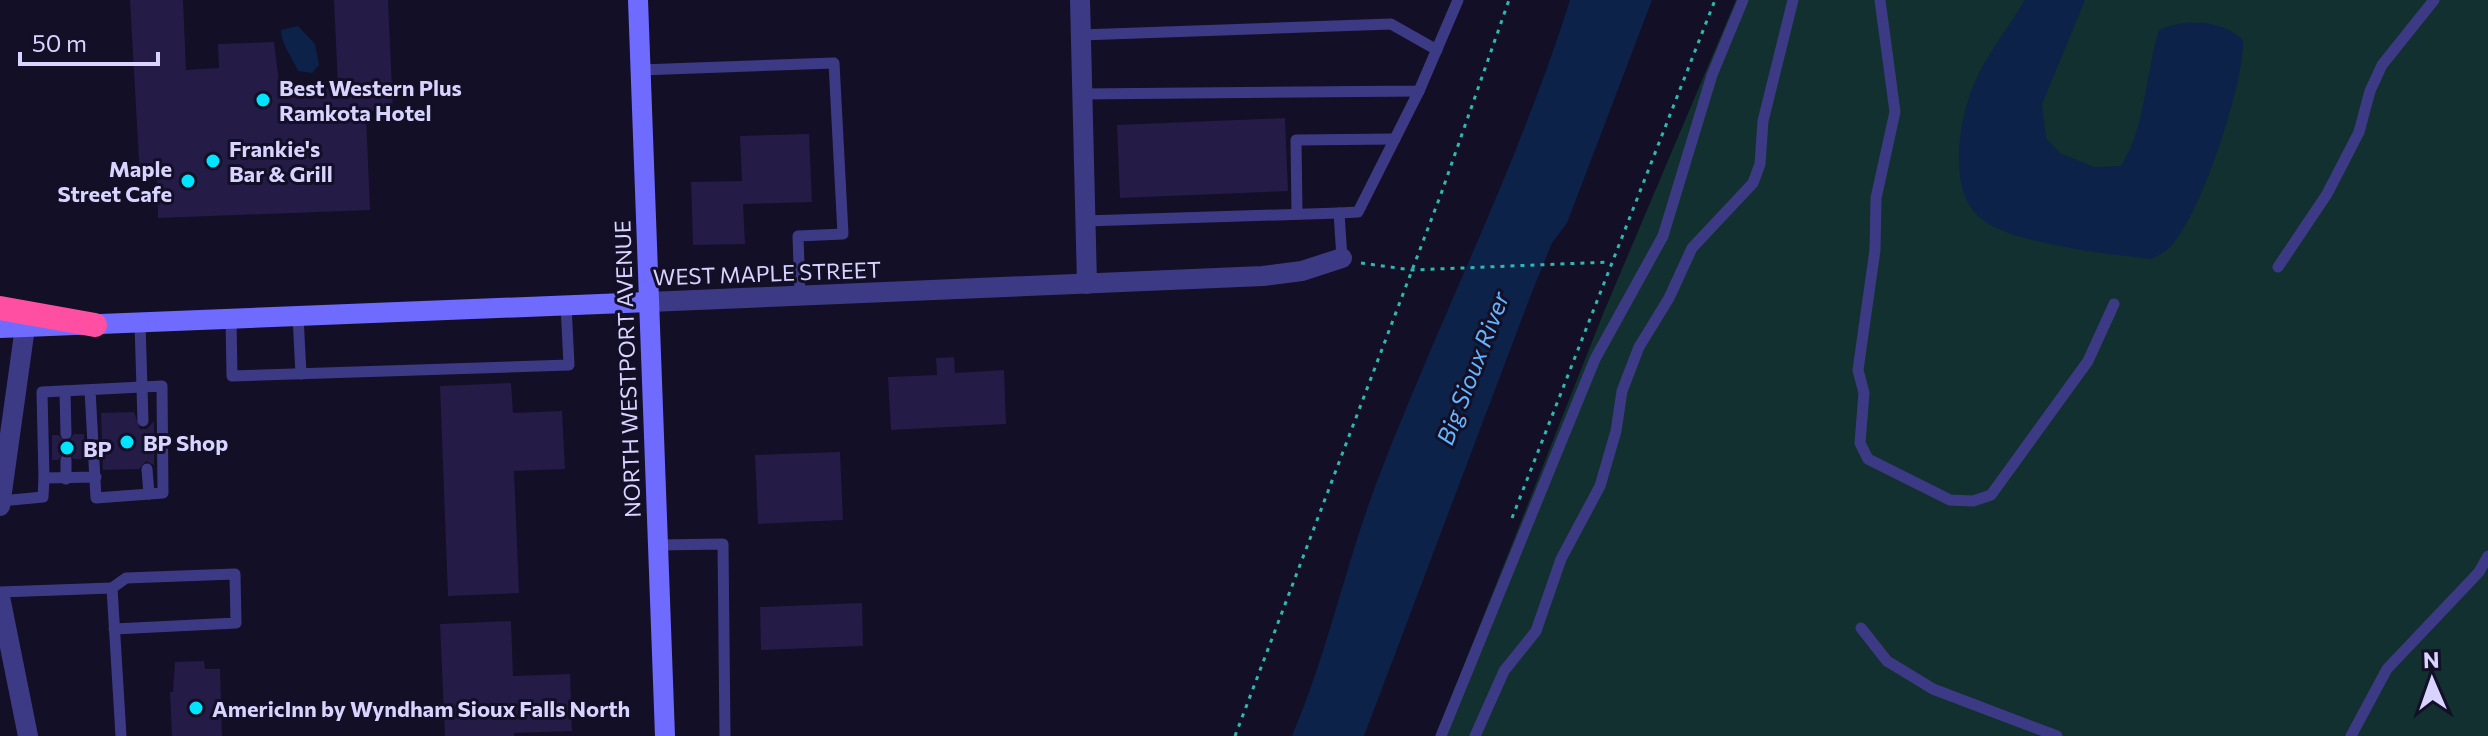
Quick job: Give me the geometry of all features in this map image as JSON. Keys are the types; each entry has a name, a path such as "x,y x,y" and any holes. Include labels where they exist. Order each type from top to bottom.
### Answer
{"highway":[{"path":"0,308 27,320 95,325"}],"main road":[{"name":"NORTH WESTPORT AVENUE","path":"638,0 665,736"},
{"name":"WEST MAPLE STREET","path":"95,325 649,302"},
{"path":"0,328 27,320"}],"street":[{"path":"1080,0 1087,284"},
{"name":"WEST MAPLE STREET","path":"649,302 1285,274 1342,258"},
{"path":"0,503 27,320"},
{"path":"0,594 28,736"}],"lane":[{"path":"1085,221 1358,212 1419,91 1458,0"},
{"path":"1441,736 1595,359 1663,236 1712,75 1743,0"},
{"path":"1475,736 1504,671 1536,631 1561,559 1600,486 1616,431 1622,391 1639,347 1669,298 1692,248 1753,183 1760,164 1763,121 1793,0"},
{"path":"1880,0 1895,112 1876,198 1875,250 1858,370 1864,393 1860,443 1868,459 1950,500 1973,501 1991,495 2088,361 2114,304"},
{"path":"2278,267 2340,169 2359,132 2370,91 2382,65 2434,0"},
{"path":"1081,35 1391,24 1437,50"},
{"path":"640,70 834,63 843,234 798,236 800,295"},
{"path":"1082,94 1419,91"},
{"path":"1297,214 1296,140 1395,139"},
{"path":"1339,213 1342,258"},
{"path":"231,319 232,376 569,365 566,305"},
{"path":"298,316 301,374"},
{"path":"140,323 143,421"},
{"path":"0,503 43,497 42,392 162,386 163,493 96,498 90,390"},
{"path":"65,391 66,434"},
{"path":"66,460 66,479"},
{"path":"147,469 149,494"},
{"path":"44,478 96,477"},
{"path":"658,545 723,544 725,736"},
{"path":"2351,736 2387,669 2479,572 2488,556"},
{"path":"0,594 112,588 126,578 235,574 236,623 114,629"},
{"path":"112,588 121,736"},
{"path":"1861,628 1887,661 1933,689 2057,736"}],"path":[{"path":"1235,736 1412,270 1509,0"},
{"path":"1507,531 1715,0"},
{"path":"1342,258 1367,265 1412,270 1610,262"}],"green space":[{"path":"1736,0 2488,0 2488,736 1436,736 1603,314"}],"water":[{"name":"Big Sioux River","path":"1570,0 1652,0 1567,223 1552,243 1532,292 1364,736 1292,736 1316,674 1376,484 1502,183"},
{"path":"2025,0 2085,0 2042,104 2046,138 2060,153 2094,167 2121,166 2129,151 2136,134 2159,30 2180,24 2203,23 2225,28 2243,40 2242,60 2228,117 2206,182 2180,235 2167,250 2151,259 2035,241 1993,226 1979,217 1969,204 1959,172 1964,116 1985,62"},
{"path":"298,26 315,44 319,65 312,73 298,71 283,40 281,30"}],"building":[{"name":"Best Western Plus Ramkota Hotel","path":"130,0 183,0 186,70 219,68 218,44 274,42 280,90 338,87 334,0 388,0 393,111 371,111 371,115 366,115 370,210 158,218 157,179 140,179"},
{"path":"1285,118 1288,191 1120,198 1117,125"},
{"path":"809,134 812,202 743,204 745,244 693,245 691,182 742,181 740,136"},
{"path":"954,357 955,373 1004,370 1006,424 891,430 888,377 937,375 936,358"},
{"path":"511,383 513,413 562,411 565,469 514,471 519,593 448,596 440,386"},
{"path":"134,412 140,429 147,429 154,421 154,465 146,461 139,469 103,470 101,413"},
{"path":"74,434 84,434 85,459 74,459 65,452 58,460 52,460 52,435 58,435 67,442"},
{"path":"840,452 843,520 758,524 755,455"},
{"path":"862,603 863,646 761,650 760,607"},
{"path":"511,621 513,676 570,674 572,731 514,733 514,736 445,736 440,624"},
{"name":"AmericInn by Wyndham Sioux Falls North","path":"204,661 205,669 220,669 222,736 172,736 170,692 173,692 175,662"}],"place":[{"name":"Best Western Plus Ramkota Hotel","path":"263,100"},
{"name":"Frankie's Bar & Grill","path":"213,161"},
{"name":"Maple Street Cafe","path":"188,181"},
{"name":"BP Shop","path":"127,442"},
{"name":"BP","path":"67,448"},
{"name":"AmericInn by Wyndham Sioux Falls North","path":"196,708"}]}
